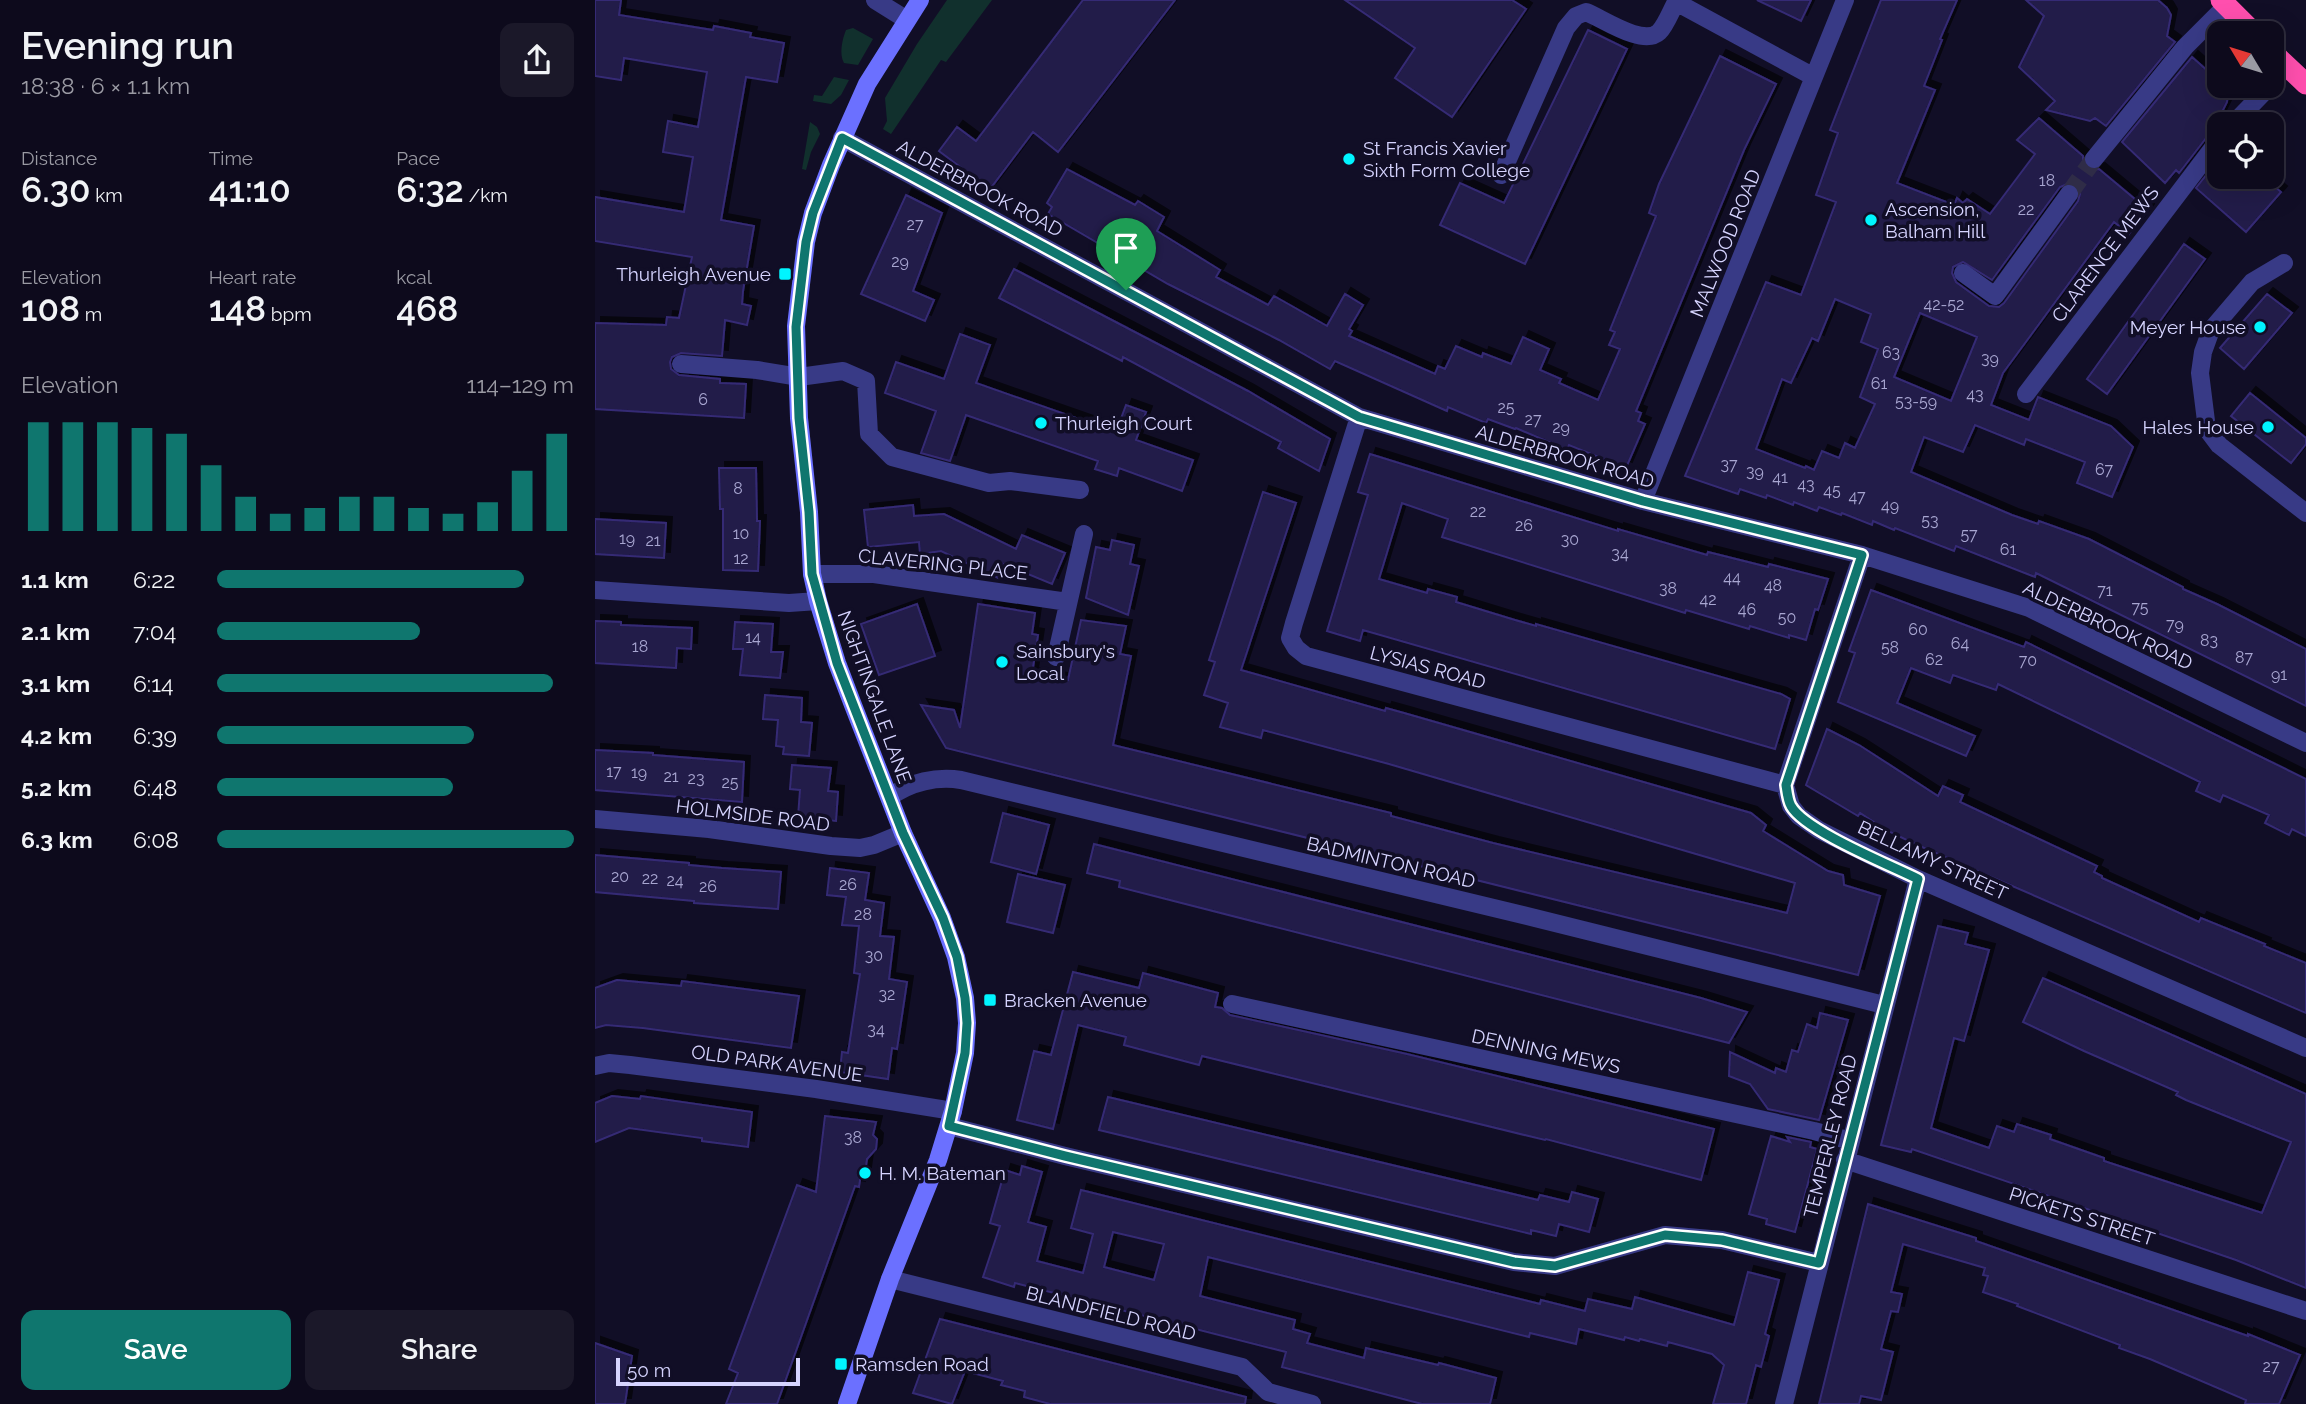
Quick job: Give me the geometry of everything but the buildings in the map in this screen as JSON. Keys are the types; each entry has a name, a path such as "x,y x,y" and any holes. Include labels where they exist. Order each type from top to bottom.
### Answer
{"highway":[{"path":"2223,3 2242,21"},
{"path":"2284,63 2306,84"}],"main road":[{"name":"NIGHTINGALE LANE","path":"847,1404 890,1279 938,1160 951,1118 965,1053 967,1023 957,957 943,918 903,833 837,663 818,601 812,574 809,512 799,418 796,327 806,242 813,213 842,138 867,84 920,0"}],"street":[{"path":"875,0 907,20"},
{"name":"MALWOOD ROAD","path":"1643,501 1845,0"},
{"path":"1501,175 1566,28 1576,16 1585,12 1625,32 1645,37 1660,31 1676,2 1814,77"},
{"path":"2094,159 2223,3"},
{"path":"2284,71 2288,67"},
{"path":"2245,112 2259,98"},
{"name":"ALDERBROOK ROAD","path":"842,138 1359,417 1643,501 1862,555 2029,608 2306,743"},
{"name":"CLARENCE MEWS","path":"2026,394 2207,156"},
{"path":"1963,273 1995,296 2069,194"},
{"path":"2284,263 2252,282 2211,330 2203,352 2200,373 2207,429 2219,445 2306,513"},
{"path":"681,364 757,370 799,377 843,371 866,381 869,434 892,457 989,484 1010,481 1080,490"},
{"name":"LYSIAS ROAD","path":"1359,417 1294,623 1290,638 1296,648 1306,656 1786,785"},
{"path":"1056,657 1084,534"},
{"path":"1786,785 1862,555"},
{"name":"CLAVERING PLACE","path":"812,574 874,574 1068,601"},
{"path":"595,590 789,603 818,601"},
{"name":"BADMINTON ROAD","path":"890,797 926,781 940,778 961,780 1509,911 1885,1005"},
{"name":"BELLAMY STREET","path":"1786,785 1791,806 1819,830 1918,879 2306,1048"},
{"name":"HOLMSIDE ROAD","path":"595,819 709,829 860,848 903,833"},
{"name":"TEMPERLEY ROAD","path":"1784,1404 1918,879"},
{"name":"DENNING MEWS","path":"1232,1004 1851,1141"},
{"name":"OLD PARK AVENUE","path":"595,1066 609,1063 630,1065 817,1089 951,1118"},
{"path":"951,1118 1053,1153 1514,1262 1555,1266 1665,1235 1722,1240 1819,1263"},
{"name":"PICKETS STREET","path":"1845,1160 2306,1311"},
{"name":"BLANDFIELD ROAD","path":"890,1279 1242,1367 1268,1392 1312,1404"}],"green space":[{"path":"947,0 992,0 946,62 941,60 891,134 883,129 887,121 885,98"},
{"path":"853,28 873,39 858,65 844,63 842,55 846,30"},
{"path":"834,77 849,80 841,95 831,104 813,101 814,95 822,96"},
{"path":"810,122 817,127 820,134 806,170 802,169"}],"tunnel":[{"path":"2069,194 2094,159"}],"place":[{"name":"St Francis Xavier Sixth Form College","path":"1349,159"},
{"name":"Ascension, Balham Hill","path":"1871,220"},
{"name":"Thurleigh Avenue","path":"785,274"},
{"name":"Meyer House","path":"2260,327"},
{"name":"Thurleigh Court","path":"1041,423"},
{"name":"Hales House","path":"2268,427"},
{"name":"Sainsbury's Local","path":"1002,662"},
{"name":"Bracken Avenue","path":"990,1000"},
{"name":"H. M. Bateman","path":"865,1173"},
{"name":"Ramsden Road","path":"841,1364"}],"route":[{"path":"842,138 1126,290 1359,417 1643,501 1862,555 1786,785 1791,806 1799,816 1819,830 1918,879 1819,1263 1722,1240 1665,1235 1555,1266 1514,1262 949,1126 965,1053 967,1023 957,957 943,918 903,833 837,663 812,574 809,512 799,418 796,327 806,242 813,213 842,138"}]}
